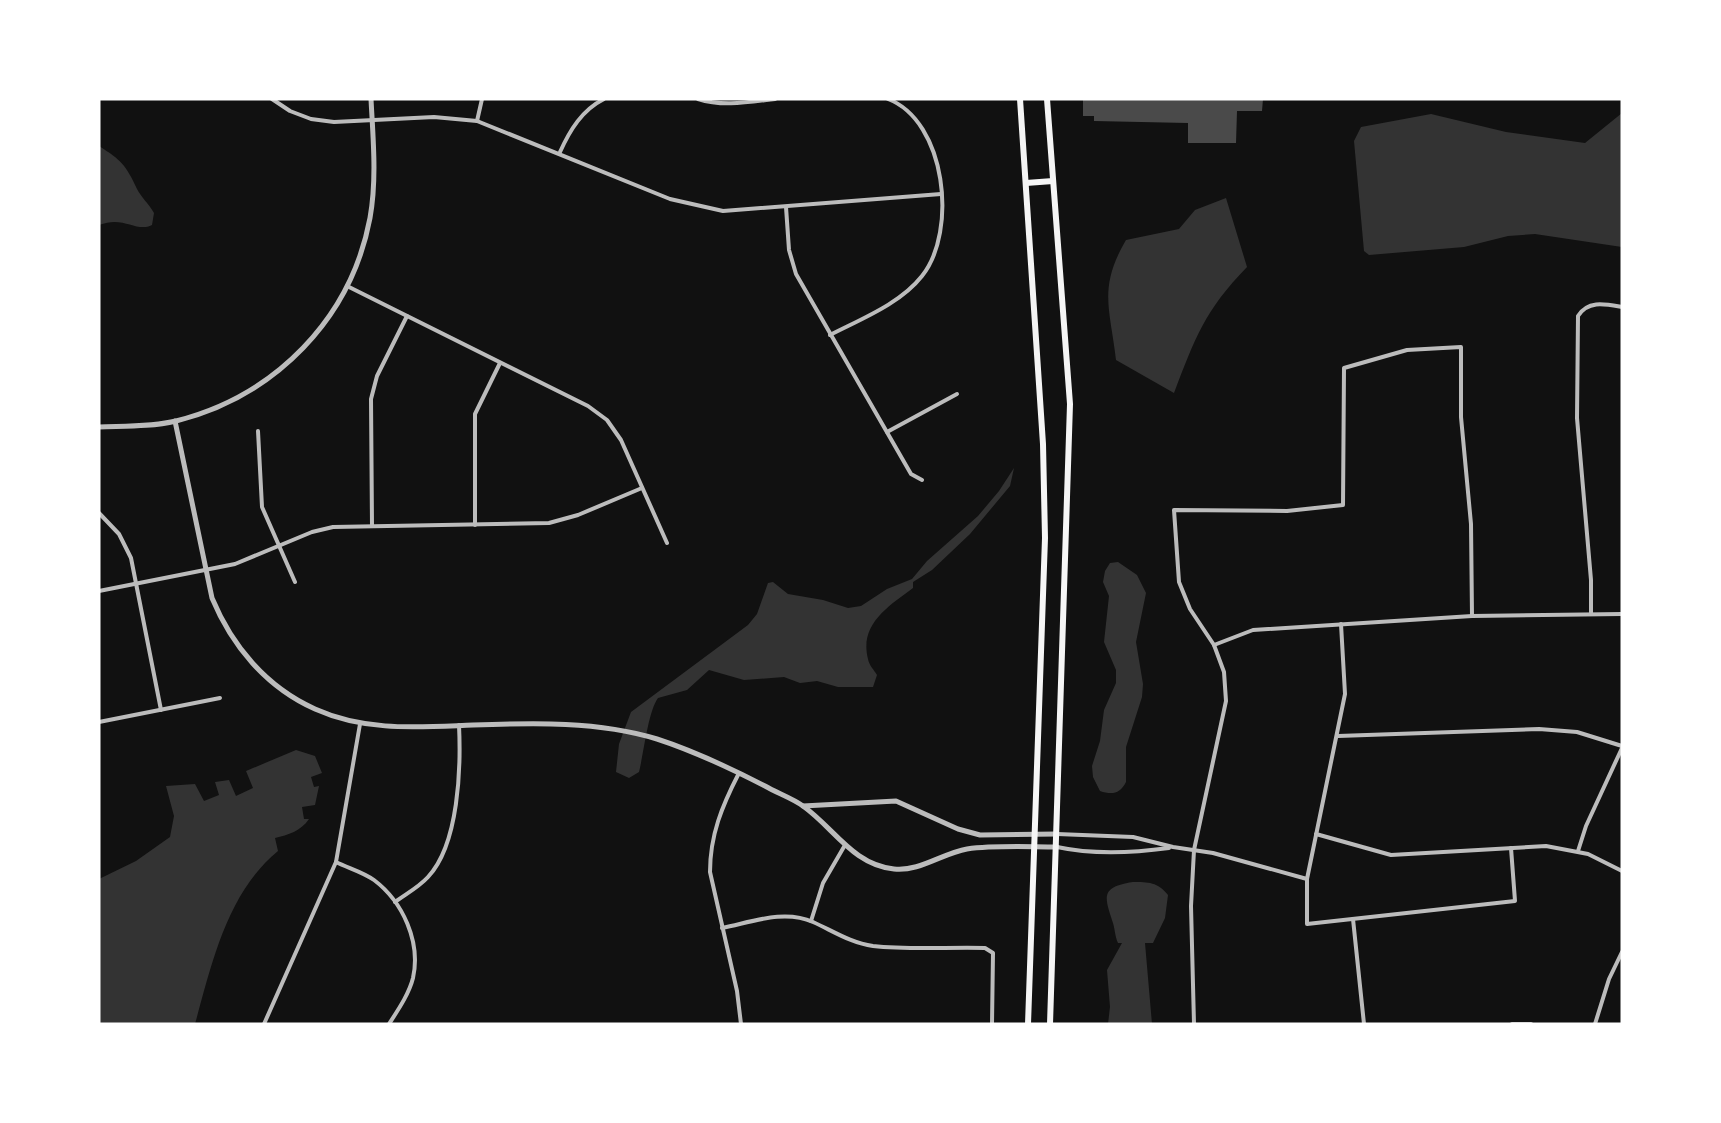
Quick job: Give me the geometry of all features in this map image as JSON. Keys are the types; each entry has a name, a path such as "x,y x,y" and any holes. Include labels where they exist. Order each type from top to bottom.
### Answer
{"main road":[{"path":"1020,99 1043,444 1046,538 1028,1024"},
{"path":"1047,99 1070,404 1058,834 1050,1024"},
{"path":"1026,183 1053,181"}],"street":[{"path":"272,99 290,111 310,119 334,122 434,117 477,121 560,152 670,199 723,211 941,194"},
{"path":"99,428 175,421 219,407 254,390 303,348 333,311 346,286 370,216 374,158 371,99"},
{"path":"477,121 482,99"},
{"path":"560,152 578,120 604,99"},
{"path":"698,99 739,104 775,99"},
{"path":"830,335 896,299 924,274 938,248 941,194 928,134 914,115 894,100 888,99"},
{"path":"786,207 789,250 796,274 911,474 922,480"},
{"path":"346,286 588,406 607,420 621,440 666,543"},
{"path":"1591,614 1591,580 1577,418 1578,316 1582,309 1589,305 1622,307"},
{"path":"372,526 371,399 377,376 407,316"},
{"path":"1194,1024 1191,906 1194,850 1226,701 1224,672 1215,645 1190,609 1179,582 1174,510 1287,511 1343,505 1344,368 1407,350 1461,347 1461,417 1471,525 1472,616"},
{"path":"475,525 475,414 501,363"},
{"path":"887,432 957,394"},
{"path":"175,421 212,598 230,636 278,689 314,709 360,724 548,723 616,730 655,738 697,753 803,806 858,857 896,870 919,866 965,850 1057,847 1076,851 1134,853 1173,848"},
{"path":"258,430 262,507 295,582"},
{"path":"99,591 235,564 312,532 333,527 549,523 578,516 642,488"},
{"path":"99,513 124,543 137,584 161,710"},
{"path":"1215,645 1253,630 1472,616 1622,614"},
{"path":"1341,624 1345,694 1307,879 1307,924 1515,901 1511,848"},
{"path":"99,722 220,698"},
{"path":"264,1024 336,862 360,724"},
{"path":"395,902 429,876 442,855 459,782 459,725"},
{"path":"1338,736 1539,729 1577,732 1622,747 1586,826 1578,851"},
{"path":"739,773 719,812 710,852 710,872 741,1024"},
{"path":"803,806 896,801 958,829 980,835 1058,834 1133,837 1307,879"},
{"path":"1316,834 1391,855 1546,846 1578,851 1622,871"},
{"path":"811,921 823,883 845,845"},
{"path":"336,862 371,878 391,894 407,923 415,951 413,979 389,1024"},
{"path":"722,928 778,916 811,921 843,937 872,945 985,948 993,953 992,1024"},
{"path":"1353,919 1364,1024"},
{"path":"1595,1024 1609,979 1622,952"},
{"path":"1512,1024 1531,1024"}],"shaded area":[{"path":"1622,113 1622,247 1535,234 1508,236 1464,247 1369,255 1364,251 1354,141 1361,127 1431,114 1506,132 1585,143"},
{"path":"99,146 118,159 130,174 154,213 152,225 140,227 108,222 99,225"},
{"path":"1226,198 1247,267 1211,311 1188,356 1174,393 1116,360 1108,298 1112,272 1126,240 1179,229 1195,210"},
{"path":"1014,468 1010,486 970,534 932,570 913,582 913,588 886,609 872,626 866,647 870,665 877,675 873,687 838,687 817,681 800,683 784,677 744,680 709,670 687,690 658,698 649,722 639,772 629,778 616,772 619,744 631,712 748,625 757,614 768,583 773,582 788,594 823,600 848,608 861,606 887,589 912,579 927,561 978,516"},
{"path":"1118,562 1137,575 1146,593 1136,642 1143,684 1142,697 1126,747 1126,782 1118,791 1108,793 1100,791 1093,777 1092,766 1100,741 1104,710 1116,683 1116,670 1104,642 1109,596 1103,582 1105,571 1110,563"},
{"path":"296,750 315,756 322,773 311,777 314,787 319,786 315,805 302,807 304,819 309,819 302,827 275,838 278,851 260,868 234,908 215,954 195,1024 99,1024 99,879 136,861 170,837 174,816 166,786 195,784 204,801 219,795 215,782 229,780 236,796 253,788 246,771"},
{"path":"1133,882 1152,884 1160,887 1168,895 1165,918 1153,943 1145,943 1152,1024 1108,1024 1110,1007 1107,970 1122,943 1118,943 1117,940 1107,895 1114,887"}],"building":[{"path":"1083,99 1263,99 1262,111 1237,111 1236,143 1188,143 1188,123 1094,121 1094,116 1083,116"}]}
